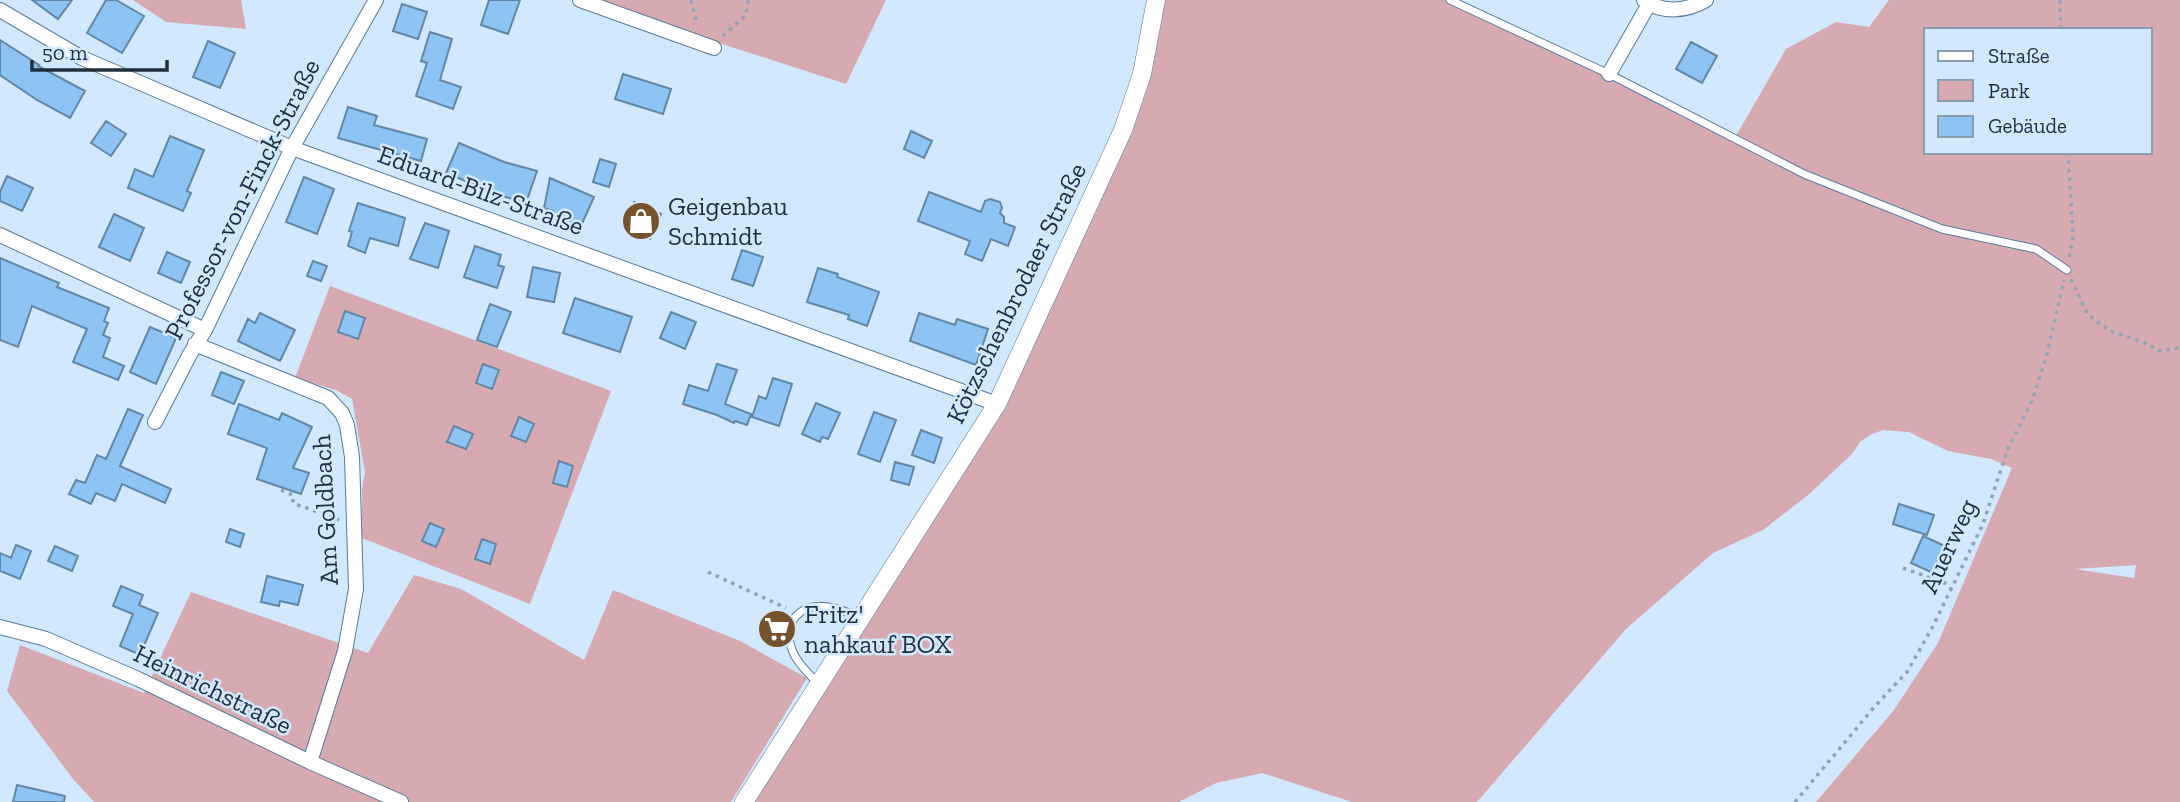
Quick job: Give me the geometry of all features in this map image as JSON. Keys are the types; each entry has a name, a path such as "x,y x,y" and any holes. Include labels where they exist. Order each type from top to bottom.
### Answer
{"street":[{"name":"Professor-von-Finck-Straße","path":"155,422 205,330 292,148 376,0"},
{"path":"580,0 714,48"},
{"name":"Kötzschenbrodaer Straße","path":"744,802 997,404 1123,130 1142,74 1156,0"},
{"path":"1609,74 1646,2 1668,10 1687,9 1706,0"},
{"name":"Eduard-Bilz-Straße","path":"0,10 82,58 292,148 997,404"},
{"path":"0,235 205,330"},
{"name":"Am Goldbach","path":"195,345 319,394 342,413 350,438 356,589 345,651 310,762"},
{"name":"Heinrichstraße","path":"0,627 46,639 138,679 310,762 401,802"}],"lane":[{"path":"1450,0 1609,74 1804,174 1942,229 2036,249 2067,270"},
{"path":"819,685 789,648 787,629 798,613 815,606 836,608 861,619"}],"path":[{"path":"691,0 696,19 691,40"},
{"path":"714,48 746,15 748,0"},
{"path":"2060,0 2061,28"},
{"name":"Auerweg","path":"1795,802 1907,671 1983,524 2007,451 2032,401 2046,358 2067,270 2073,237 2068,154"},
{"path":"2067,270 2088,315 2110,331 2160,351 2180,348"},
{"path":"281,490 293,495 293,503 354,526"},
{"path":"1903,568 1945,583 1951,589"},
{"path":"708,572 798,613"}],"green space":[{"path":"133,0 241,0 246,29 166,22"},
{"path":"586,0 886,0 846,84"},
{"path":"1163,0 1448,0 1509,27 1614,81 1736,136 1786,49 1836,22 1869,27 1889,0 2180,0 2180,802 1816,802 1894,710 1938,643 2012,468 1991,459 1948,451 1909,432 1883,430 1861,441 1851,455 1808,495 1763,530 1713,553 1626,629 1477,802 1352,802 1262,773 1216,783 1179,802 753,802 1039,328","holes":["2136,565 2134,578 2075,569"]},
{"path":"330,286 611,391 530,604 362,538 362,489 365,472 352,399 336,390 295,378"},
{"path":"414,575 461,589 584,660 613,590 740,641 807,678 731,802 94,802 73,779 7,691 20,645 144,693 191,592 368,653"}],"building":[{"path":"32,0 72,0 58,19"},
{"path":"106,0 116,0 144,16 122,53 87,33"},
{"path":"489,0 520,0 508,34 481,25"},
{"path":"402,4 427,12 418,39 393,31"},
{"path":"430,32 452,39 440,80 461,87 453,109 416,96 427,63 421,61"},
{"path":"0,40 38,66 85,91 70,118 0,75"},
{"path":"208,41 235,53 220,88 193,77"},
{"path":"1691,42 1717,56 1702,83 1676,69"},
{"path":"623,74 671,89 663,114 615,99"},
{"path":"348,107 377,116 374,125 427,139 421,161 338,138"},
{"path":"106,121 126,134 111,156 91,143"},
{"path":"911,131 932,141 924,158 904,149"},
{"path":"170,136 204,150 187,191 191,193 183,211 128,188 135,169 153,177"},
{"path":"459,143 504,162 537,171 526,203 446,173"},
{"path":"600,159 616,164 609,187 593,182"},
{"path":"7,176 33,188 22,211 0,201 0,192"},
{"path":"304,177 334,189 317,234 286,222"},
{"path":"550,178 594,197 581,226 544,208"},
{"path":"929,192 981,212 985,201 990,199 1000,202 1004,223 1015,227 1008,246 991,239 982,261 965,254 970,241 918,221"},
{"path":"634,202 661,214 650,239 623,227"},
{"path":"358,203 405,218 398,246 370,238 365,253 348,246 352,232 349,231"},
{"path":"114,214 144,228 130,261 99,247"},
{"path":"425,223 449,231 438,268 410,259"},
{"path":"475,246 501,255 498,265 504,267 497,288 464,277"},
{"path":"742,250 763,257 753,286 732,279"},
{"path":"167,252 190,262 181,283 158,273"},
{"path":"0,258 59,283 57,287 109,308 104,321 108,323 103,335 110,338 103,357 124,366 118,380 73,362 87,329 32,306 18,347 0,340"},
{"path":"313,261 327,266 321,281 307,276"},
{"path":"533,267 560,273 554,302 527,297"},
{"path":"818,268 879,292 867,326 848,319 849,315 807,302"},
{"path":"575,298 632,317 620,352 563,333"},
{"path":"490,304 511,312 497,347 477,340"},
{"path":"345,311 365,318 358,339 338,332"},
{"path":"671,312 696,322 685,349 660,338"},
{"path":"260,313 295,330 280,361 238,341 248,319 255,323"},
{"path":"919,313 955,325 957,319 988,329 976,365 910,341"},
{"path":"150,327 176,338 156,384 130,372"},
{"path":"483,364 499,370 492,389 476,383"},
{"path":"717,364 737,370 725,404 751,414 747,425 735,421 734,423 683,404 689,385 708,391"},
{"path":"221,372 244,381 234,404 212,395"},
{"path":"773,378 792,384 779,426 752,417 759,396 766,399"},
{"path":"816,403 840,413 828,439 822,437 820,442 802,434"},
{"path":"239,404 279,420 282,413 312,427 293,468 309,473 301,494 257,479 267,448 228,434"},
{"path":"128,409 143,415 120,466 171,489 165,503 122,484 115,501 96,493 91,504 69,494 76,480 85,483 97,455 106,459"},
{"path":"874,412 896,420 880,462 858,454"},
{"path":"519,417 534,424 526,442 511,436"},
{"path":"454,426 473,434 466,449 447,442"},
{"path":"921,430 942,438 934,463 912,455"},
{"path":"559,461 573,466 567,487 553,483"},
{"path":"895,462 914,467 909,485 891,480"},
{"path":"1899,504 1934,515 1927,535 1893,524"},
{"path":"430,523 444,529 436,547 422,541"},
{"path":"230,529 244,534 240,547 226,542"},
{"path":"1923,536 1945,546 1933,573 1911,563"},
{"path":"482,539 496,544 490,564 475,559"},
{"path":"16,545 31,551 20,579 0,571 0,553 11,558"},
{"path":"55,546 78,556 72,571 48,561"},
{"path":"267,576 303,585 298,605 280,601 279,606 261,602"},
{"path":"121,586 143,595 139,605 158,613 140,655 120,646 133,614 113,606"},
{"path":"771,617 783,624 775,640 762,633"},
{"path":"17,785 65,796 64,802 13,802"}],"place":[{"name":"Geigenbau Schmidt","path":"641,221"},
{"name":"Fritz' nahkauf BOX","path":"777,629"}]}
